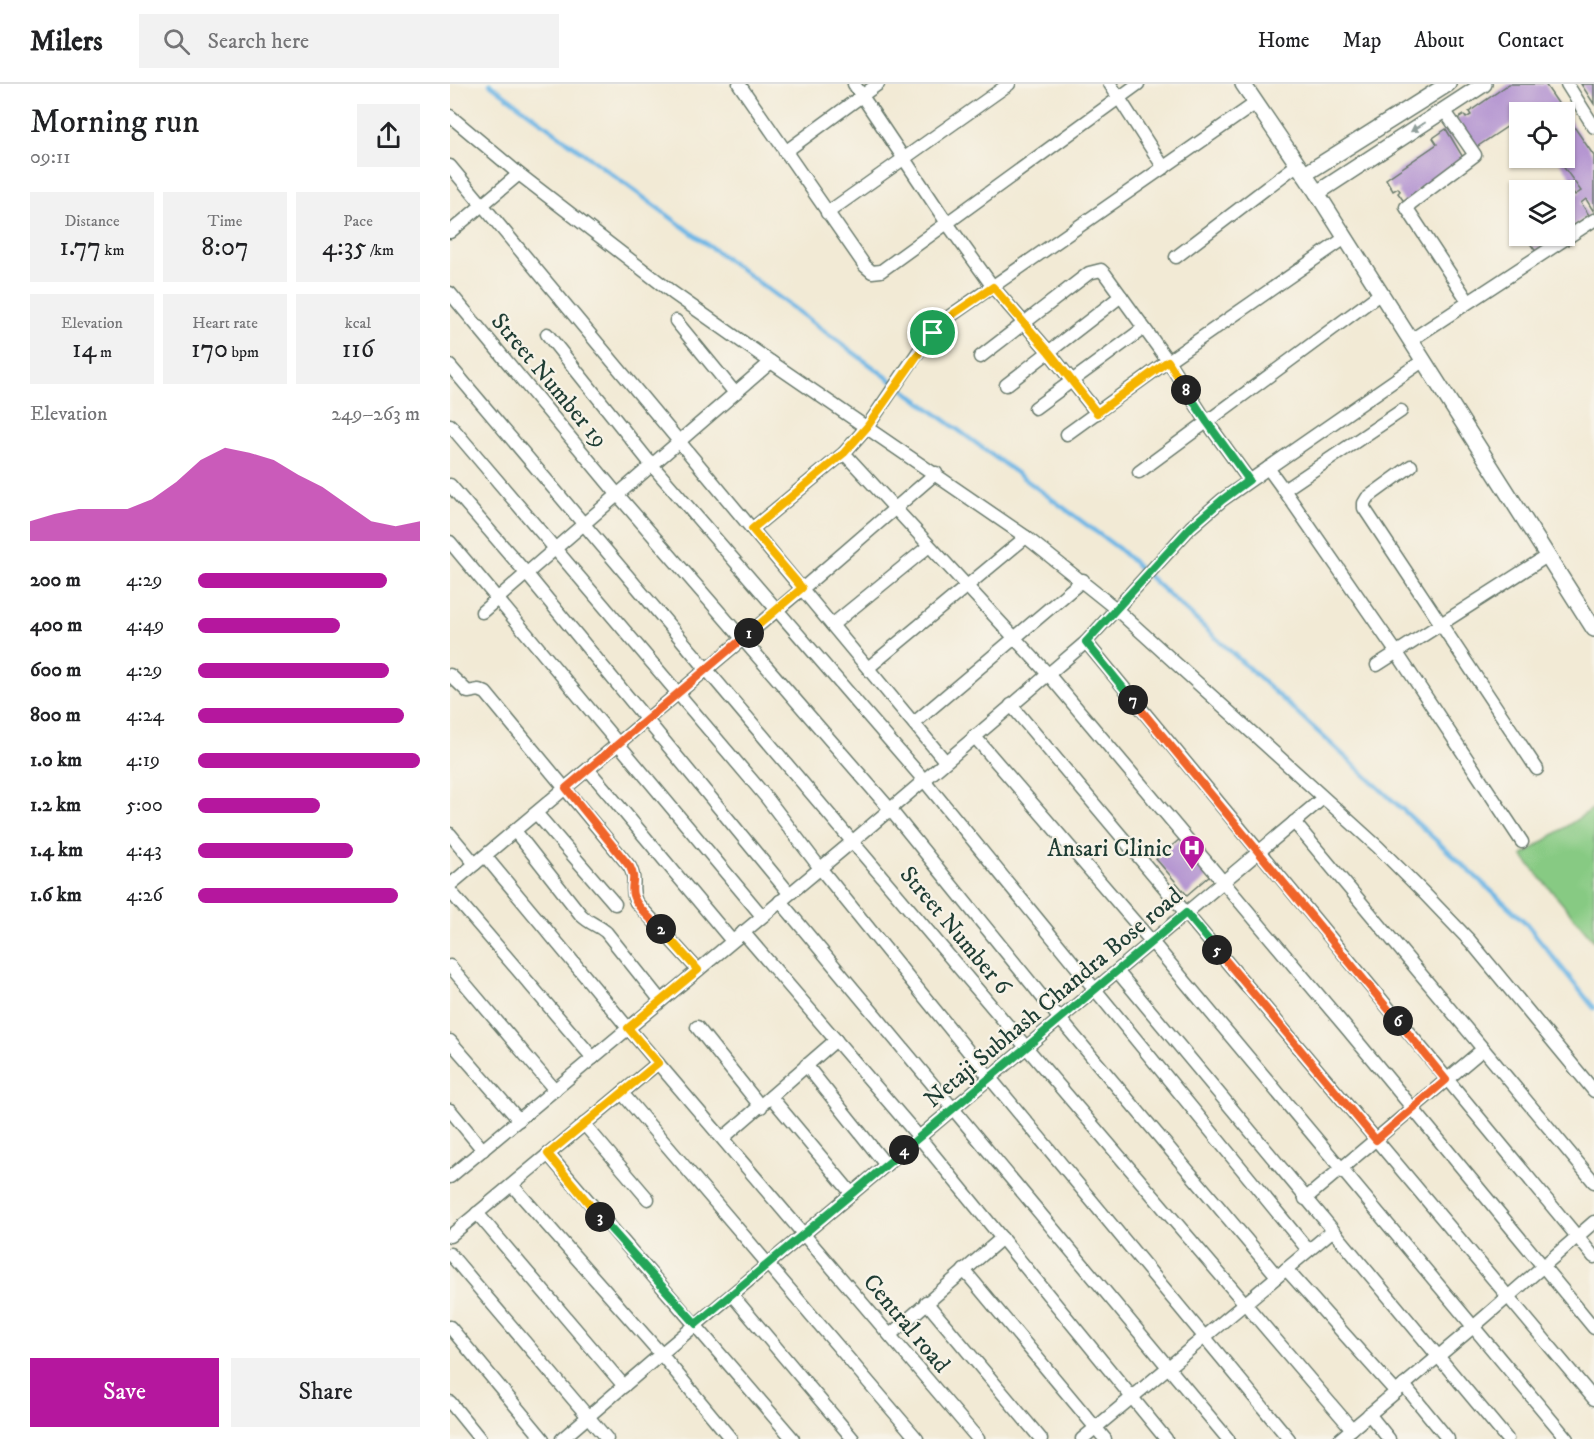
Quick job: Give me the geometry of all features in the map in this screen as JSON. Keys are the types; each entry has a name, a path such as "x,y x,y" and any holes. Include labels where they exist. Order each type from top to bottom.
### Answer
{"street":[{"path":"854,84 947,224 993,287 1073,381 1097,413"},
{"path":"785,152 879,84"},
{"path":"827,213 1010,84"},
{"path":"1110,84 1164,168"},
{"path":"746,86 785,152 865,267 872,272 881,271 1138,84"},
{"path":"1243,84 1317,193 1594,629"},
{"path":"1176,257 1301,169 1448,84"},
{"path":"1317,193 1484,84"},
{"path":"1567,84 1594,127"},
{"path":"752,529 844,453 870,423 921,348 946,319 1256,103"},
{"path":"1444,110 1475,155 1407,207 1468,302"},
{"path":"450,116 519,174 673,292 771,362 870,423 936,474 1083,580 1378,847 1470,941 1594,1091"},
{"path":"450,166 945,761"},
{"path":"450,232 519,174"},
{"path":"1411,339 1594,220"},
{"path":"1067,434 1345,238"},
{"path":"980,357 1095,270 1101,270 1168,361 1207,422 1249,480"},
{"name":"Street Number 19","path":"450,292 617,494 889,808 1060,1019 1282,1273 1400,1388 1448,1439"},
{"path":"1139,472 1381,293"},
{"path":"1006,385 1121,296"},
{"path":"676,321 735,393"},
{"path":"1035,408 1144,328"},
{"path":"547,334 651,464 923,779 1308,1250"},
{"path":"450,1177 1086,642 1191,527 1222,500 1424,360"},
{"path":"482,612 771,362"},
{"name":"Street Number 6","path":"450,366 1352,1429"},
{"path":"1284,490 1401,411"},
{"path":"450,424 766,797 820,868 990,1078 1289,1439"},
{"path":"844,453 1048,674 1594,1328"},
{"path":"1411,466 1367,498 1364,508 1537,769"},
{"path":"1268,468 1397,653 1522,842"},
{"path":"450,885 936,474"},
{"path":"450,485 645,721 953,1108 1228,1439"},
{"path":"868,668 1026,537"},
{"path":"450,542 762,916"},
{"path":"832,625 929,546"},
{"path":"1377,665 1547,556"},
{"path":"914,723 1083,580"},
{"path":"1086,642 1594,1257"},
{"path":"450,675 468,692 479,690 486,693 566,788 630,867 635,877 632,893 636,902 698,970"},
{"path":"1011,705 1594,1399"},
{"path":"974,736 1152,942 1567,1439"},
{"path":"588,769 732,941"},
{"name":"Netaji Subhash Chandra Bose road","path":"562,1439 1323,798"},
{"path":"536,813 615,904"},
{"path":"1294,822 1594,1182"},
{"path":"514,831 590,924 599,925 606,932 661,1001"},
{"path":"450,834 475,864"},
{"name":"Central road","path":"485,856 628,1028 978,1439"},
{"path":"450,891 593,1058"},
{"path":"743,932 919,1137 1166,1439"},
{"path":"450,966 555,1090"},
{"path":"1117,971 1506,1439"},
{"path":"697,1027 761,1107"},
{"path":"723,1138 836,1040"},
{"path":"450,1041 519,1120"},
{"path":"1305,1199 1482,1050"},
{"path":"450,1236 658,1063"},
{"path":"806,1065 886,1165"},
{"path":"622,1093 917,1439"},
{"path":"771,1097 852,1194"},
{"path":"450,1110 483,1150"},
{"path":"584,1124 648,1199"},
{"path":"548,1154 635,1258 696,1324 793,1439"},
{"path":"512,1185 661,1354 731,1439"},
{"path":"477,1213 624,1386"},
{"path":"1340,1439 1594,1221"},
{"path":"1082,1439 1332,1231"},
{"path":"890,1335 1002,1238"},
{"path":"450,1254 607,1439"},
{"path":"964,1270 1105,1439"},
{"path":"732,1295 853,1439"},
{"path":"926,1302 1041,1439"},
{"path":"450,1326 543,1439"},
{"path":"450,1402 480,1439"},
{"path":"1369,1414 1389,1439"}],"green space":[{"path":"1594,808 1594,941 1522,856"}],"building":[{"path":"1509,84 1545,84 1557,102 1509,102 1509,125 1475,148 1456,120 1464,115 1466,118 1471,115 1469,112"},
{"path":"1581,84 1594,84 1594,104"},
{"path":"1575,128 1594,156 1594,212 1586,199 1581,203 1589,215 1575,225 1575,195 1581,191 1564,168 1575,168"},
{"path":"1446,129 1464,159 1422,191 1421,188 1416,191 1418,194 1405,203 1398,193 1400,191 1398,188 1393,191 1386,179 1437,144 1433,138"},
{"path":"1532,246 1545,246 1536,252"},
{"path":"1180,839 1210,875 1187,895 1156,859"}],"waterway":[{"path":"490,84 1118,548 1525,922 1594,1008"}],"place":[{"name":"Ansari Clinic","path":"1192,871"}],"route":[{"path":"993,287 1073,381 1097,413 1168,361 1207,422 1249,480 1191,527 1086,642 1446,1080 1376,1140 1186,913 696,1324 635,1258 548,1154 658,1063 628,1028 698,970 636,902 632,893 635,877 630,867 566,788 802,588 752,529 844,453 867,427 933,333 946,319 993,287"}]}
